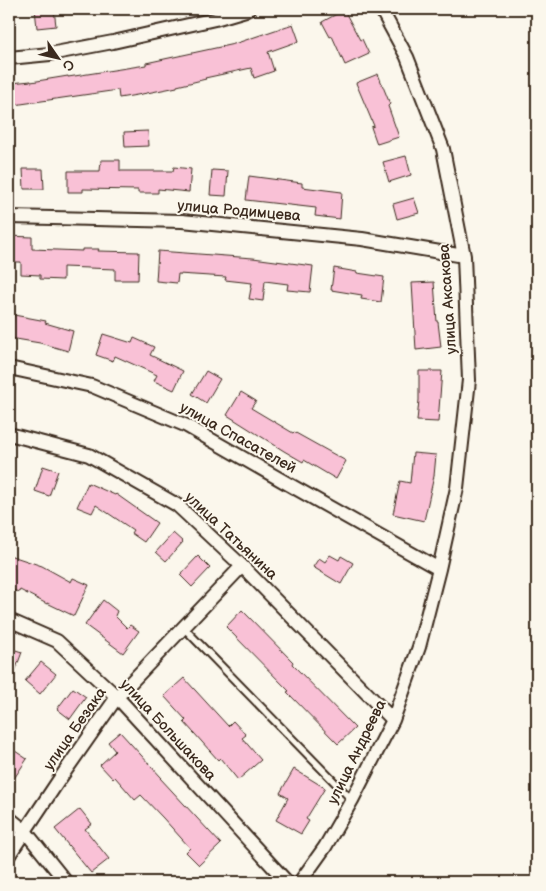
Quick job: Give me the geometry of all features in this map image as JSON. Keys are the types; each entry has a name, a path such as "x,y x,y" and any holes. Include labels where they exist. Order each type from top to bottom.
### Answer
{"street":[{"path":"9,58 50,54 113,42 215,19 249,9"},
{"name":"улица Аксакова","path":"381,9 407,57 443,149 464,256 469,380 457,488 439,569"},
{"name":"улица Родимцева","path":"9,217 182,221 362,240 464,256"},
{"name":"улица Спасателей","path":"9,368 92,386 187,426 439,569"},
{"name":"улица Татьянина","path":"9,434 89,455 177,505 242,566 393,720"},
{"name":"улица Безака","path":"9,855 117,697 242,566"},
{"name":"улица Андреева","path":"300,882 325,847 352,800 393,720 419,647 439,569"},
{"name":"улица Большакова","path":"9,620 57,642 117,697 287,882"},
{"path":"9,818 25,831 66,882"}],"lane":[{"path":"183,627 352,800"}],"building":[{"path":"35,9 54,9 56,26 37,28"},
{"path":"344,10 369,54 345,65 332,36 330,37 322,22"},
{"path":"293,24 299,41 268,52 274,71 254,78 251,68 205,78 177,87 119,98 118,90 14,105 11,83 31,82 146,65 146,63 234,44"},
{"path":"378,74 390,104 388,106 399,137 377,144 371,127 374,126 356,83"},
{"path":"148,131 149,146 125,147 124,132"},
{"path":"406,156 411,175 389,182 383,162"},
{"path":"101,160 120,160 120,171 173,171 174,167 191,169 189,192 158,189 158,193 138,193 138,190 83,189 83,192 68,192 68,171 100,171"},
{"path":"23,169 43,169 44,189 24,189"},
{"path":"212,170 228,171 226,196 210,195"},
{"path":"249,176 302,183 302,187 342,192 340,219 315,216 316,208 246,200"},
{"path":"414,198 419,213 397,219 393,204"},
{"path":"9,236 32,237 32,249 82,251 82,249 99,249 98,251 139,252 138,280 115,280 115,269 63,267 63,280 40,279 40,275 21,274 21,262 9,262"},
{"path":"158,251 253,258 313,266 310,292 287,290 288,284 265,281 263,301 249,299 252,283 225,280 226,277 178,274 177,283 156,281"},
{"path":"334,268 384,277 381,302 361,299 362,295 331,290"},
{"path":"434,282 441,347 416,350 412,283"},
{"path":"14,315 46,321 45,323 73,331 68,351 40,343 10,338"},
{"path":"103,334 132,343 134,338 154,347 150,355 183,371 174,390 154,381 157,375 115,356 113,361 96,355"},
{"path":"206,371 220,379 206,403 192,394"},
{"path":"419,371 442,371 438,422 417,421"},
{"path":"241,392 256,401 251,408 346,461 336,479 304,460 303,462 284,451 227,415"},
{"path":"413,453 436,455 434,476 424,521 393,514 400,481 410,483"},
{"path":"43,466 58,471 49,496 35,491"},
{"path":"88,483 116,494 157,523 144,542 131,533 133,530 96,505 92,513 77,507"},
{"path":"173,533 183,542 166,561 156,552"},
{"path":"9,555 42,566 71,582 73,578 89,585 74,616 20,590 19,592 9,589"},
{"path":"330,555 339,560 341,556 353,563 341,584 313,567 319,558 325,562"},
{"path":"198,556 210,568 192,587 180,575"},
{"path":"103,600 117,611 115,616 127,628 130,625 139,631 123,653 85,625"},
{"path":"242,610 355,728 338,744 226,627"},
{"path":"9,648 22,652 10,685 9,685"},
{"path":"41,662 56,674 40,694 25,681"},
{"path":"184,678 228,726 233,721 246,735 242,738 261,760 238,780 220,758 218,760 184,722 186,720 164,696"},
{"path":"73,688 86,697 70,719 57,709"},
{"path":"120,732 221,844 199,865 186,852 190,848 141,795 135,800 115,777 113,779 100,765 115,751 108,742"},
{"path":"9,747 27,759 9,786"},
{"path":"294,769 325,788 306,819 309,821 301,834 276,820 288,798 280,793"},
{"path":"80,809 92,824 85,829 109,859 91,873 55,829"}]}
